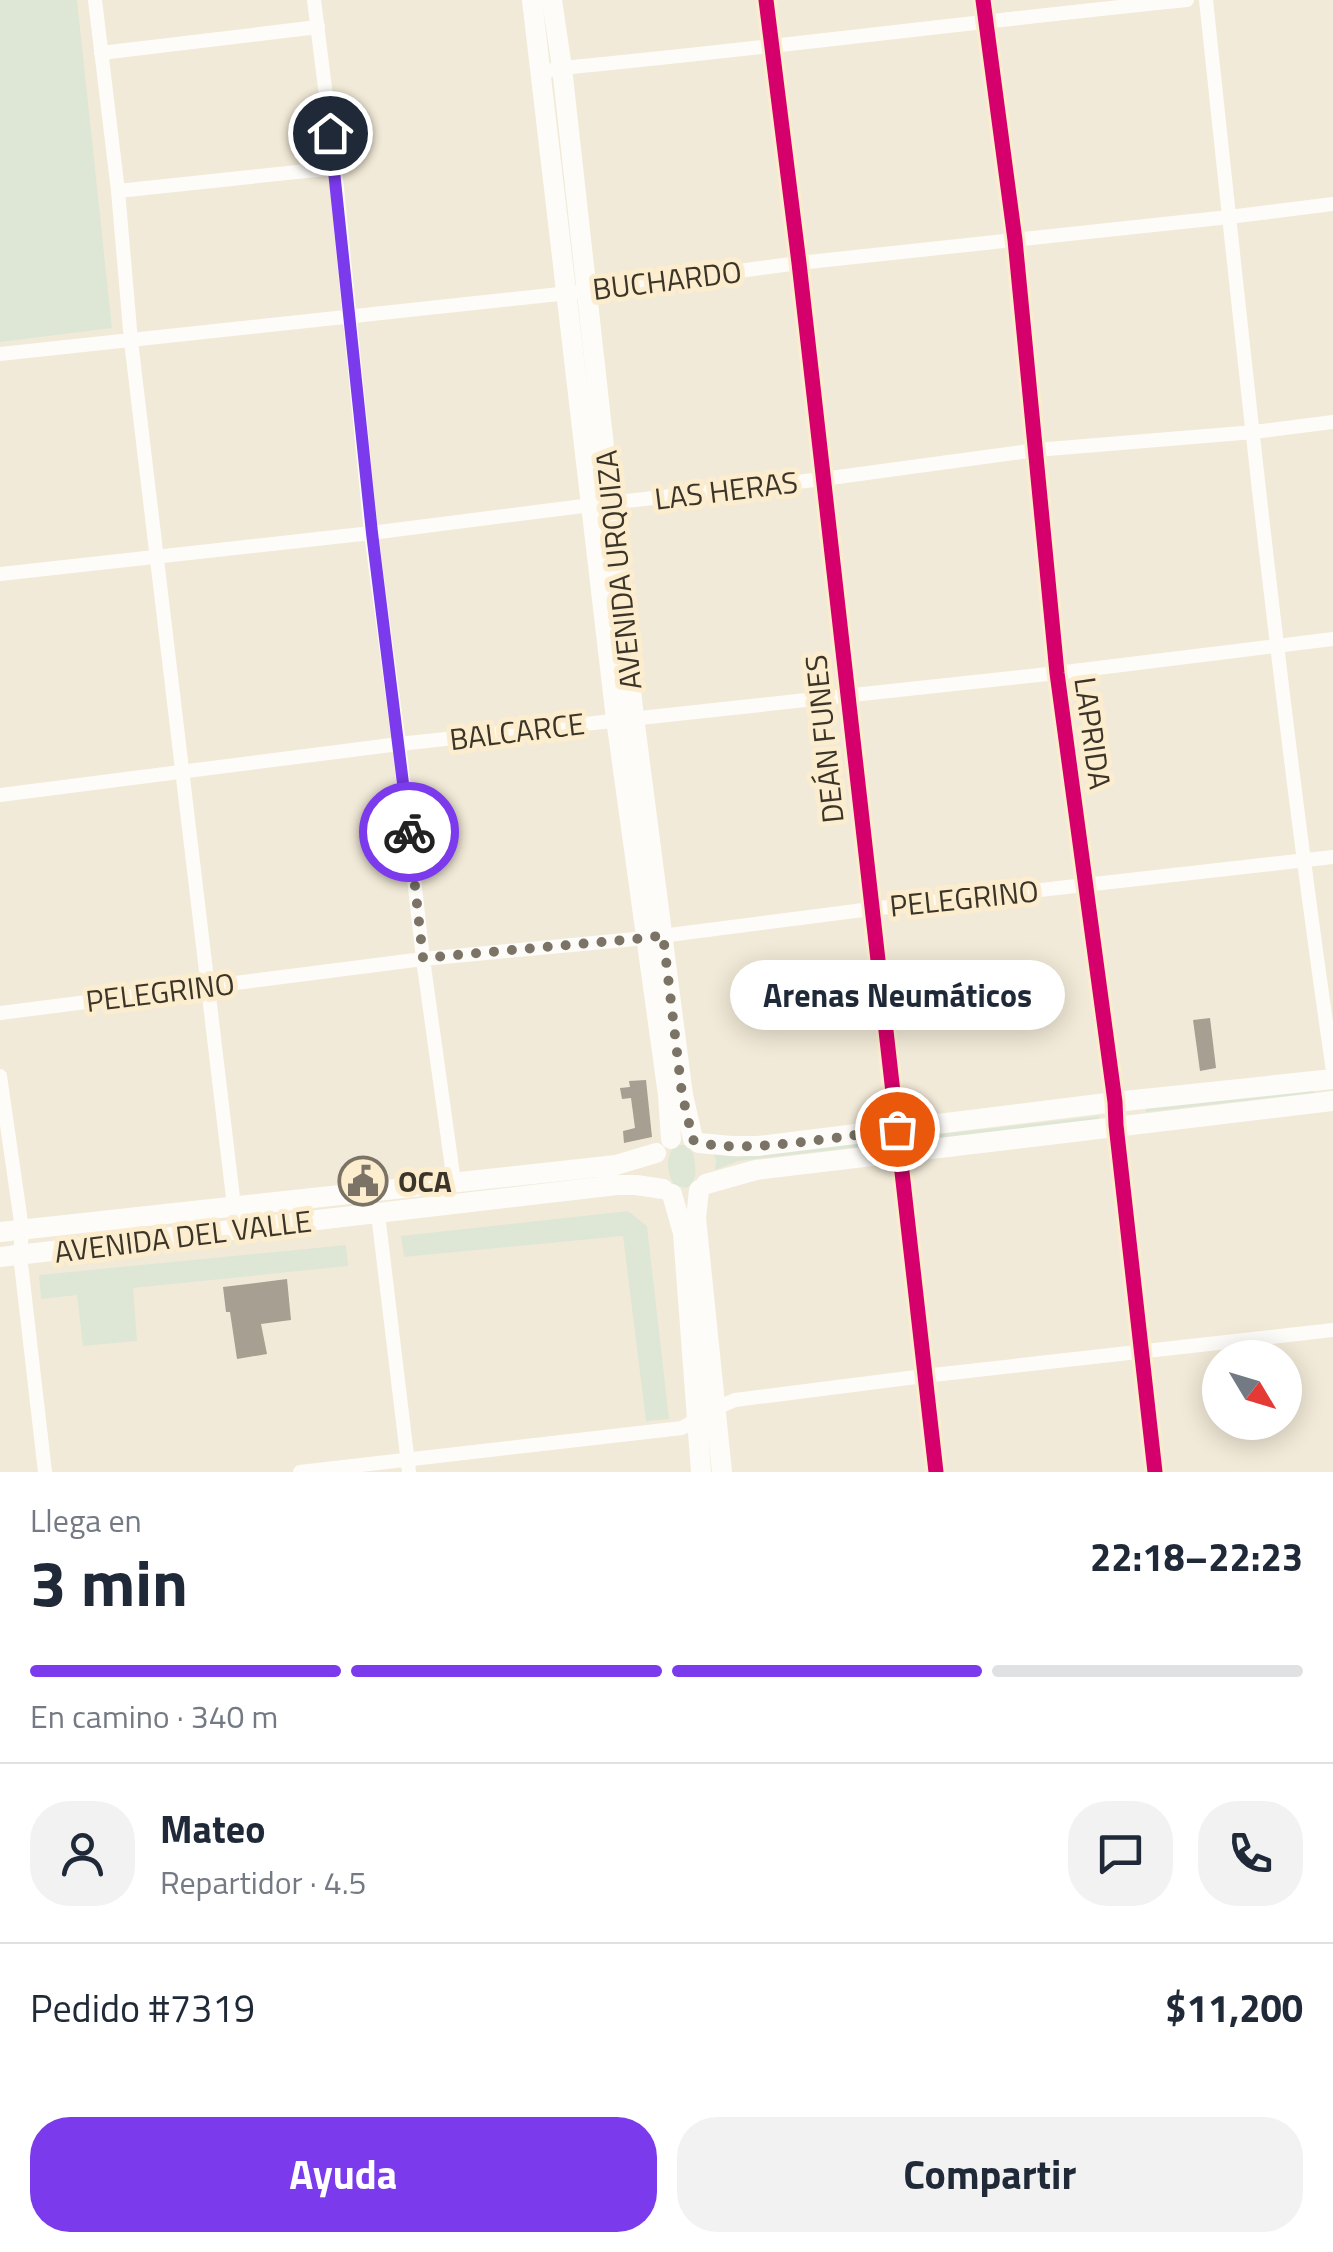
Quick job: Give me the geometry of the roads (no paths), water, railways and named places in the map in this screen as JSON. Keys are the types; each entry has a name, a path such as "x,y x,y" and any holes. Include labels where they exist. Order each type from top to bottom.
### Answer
{"main road":[{"path":"532,0 552,70"},
{"name":"AVENIDA URQUIZA","path":"552,0 552,70 625,718 654,936 682,1094 696,1141"},
{"path":"654,936 668,1095 664,1146"},
{"path":"701,1472 683,1233 668,1192 653,1172 653,1162 664,1146 680,1137 731,1146 758,1146 1333,1079"},
{"path":"668,1192 682,1196 735,1174 756,1170 1333,1101"},
{"path":"696,1141 706,1149 711,1166 696,1218 722,1472"},
{"name":"AVENIDA DEL VALLE","path":"0,1232 616,1164 664,1146"},
{"name":"AVENIDA DEL VALLE","path":"10,1256 618,1185 636,1184 668,1192"}],"street":[{"path":"95,0 131,341 234,1206 240,1229"},
{"path":"314,0 372,533 454,1182"},
{"name":"DEÁN FUNES","path":"766,0 936,1472"},
{"name":"LAPRIDA","path":"983,0 1016,240 1057,673 1116,1102 1155,1472"},
{"path":"552,70 1187,0"},
{"path":"1206,0 1276,646 1333,1071"},
{"path":"102,52 318,27"},
{"path":"118,191 334,168"},
{"name":"BUCHARDO","path":"0,354 1333,204"},
{"name":"LAS HERAS","path":"0,574 372,533 1036,450 1333,422"},
{"name":"BALCARCE","path":"0,795 399,744 1333,639"},
{"name":"PELEGRINO","path":"0,1013 423,958 654,936 1333,857"},
{"path":"0,1076 22,1229 10,1256 45,1472"},
{"path":"378,1214 408,1466"},
{"path":"300,1472 408,1466 682,1428 736,1400 1333,1330"}],"place":[{"name":"Arenas Neumáticos","path":"897,1129"},
{"name":"OCA","path":"363,1181"}]}
